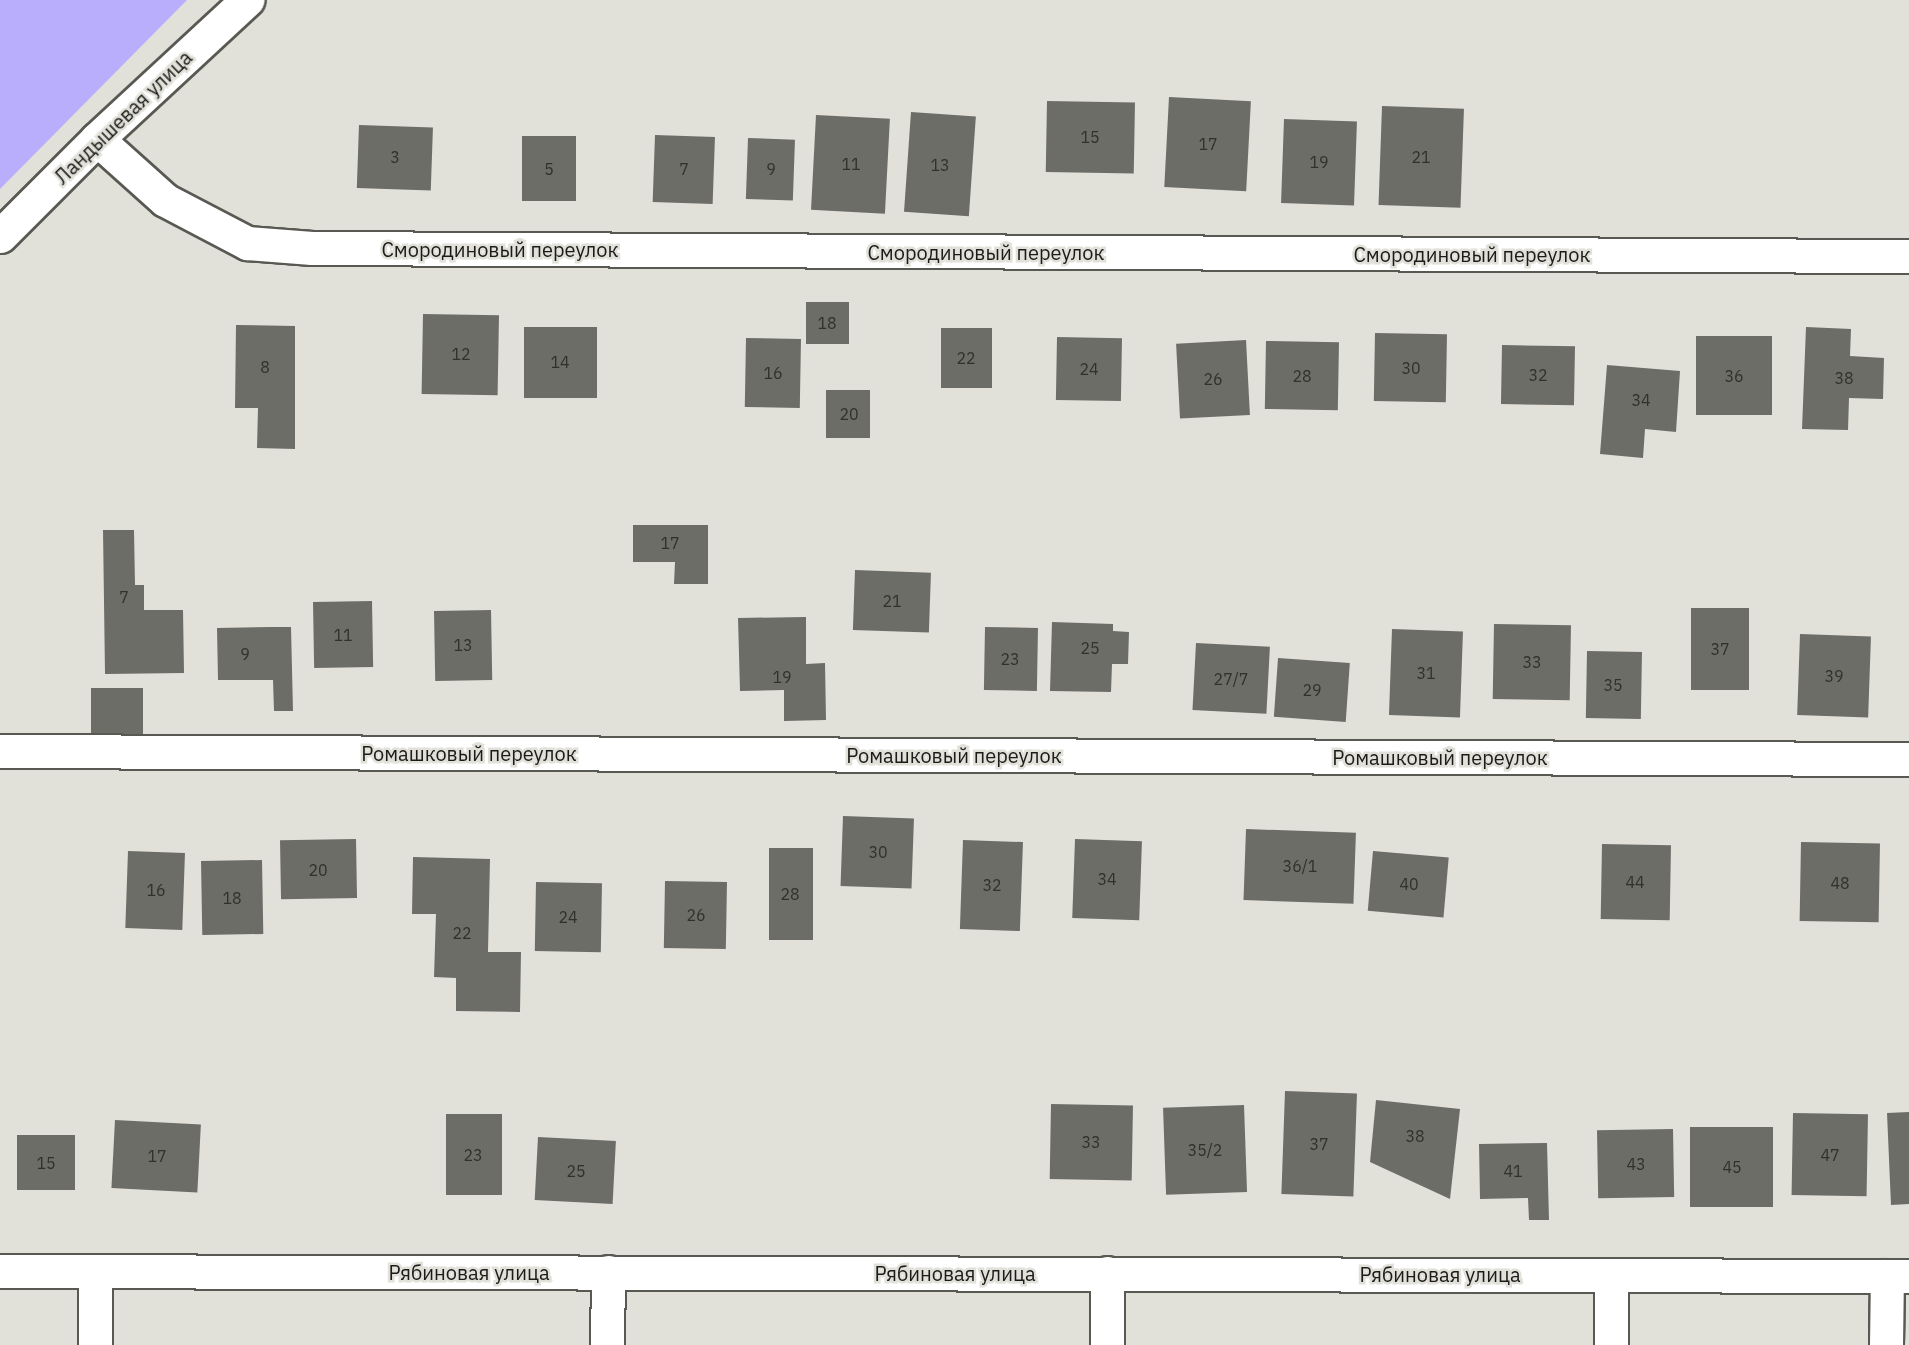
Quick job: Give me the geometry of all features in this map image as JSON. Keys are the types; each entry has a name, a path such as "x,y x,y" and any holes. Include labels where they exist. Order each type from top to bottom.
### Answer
{"street":[{"name":"Ландышевая улица","path":"0,236 97,139 247,0"},
{"name":"Смородиновый переулок","path":"97,139 165,200 247,243 312,248 1909,256"},
{"name":"Ромашковый переулок","path":"0,751 1909,759"},
{"name":"Рябиновая улица","path":"0,1271 1898,1276"},
{"path":"95,1345 96,1272"},
{"path":"607,1345 608,1272"},
{"path":"1107,1273 1107,1345"},
{"path":"1611,1275 1611,1345"},
{"path":"1886,1345 1898,1276"}],"shaded area":[{"path":"0,0 187,0 0,189"}],"building":[{"path":"1169,97 1251,101 1246,191 1164,187"},
{"path":"1047,101 1135,103 1134,174 1046,172"},
{"path":"1382,106 1464,109 1460,208 1379,205"},
{"path":"911,112 976,117 969,216 904,212"},
{"path":"816,115 890,119 885,214 811,210"},
{"path":"1284,119 1357,122 1354,205 1281,203"},
{"path":"359,125 433,128 431,191 357,188"},
{"path":"655,135 715,137 713,204 653,202"},
{"path":"522,136 576,136 576,201 522,201"},
{"path":"748,138 795,140 793,201 746,199"},
{"path":"806,302 849,302 849,344 806,344"},
{"path":"423,314 499,315 498,395 422,394"},
{"path":"236,325 295,326 295,449 257,448 258,408 235,408"},
{"path":"524,327 597,327 597,398 524,398"},
{"path":"1806,327 1851,329 1850,356 1884,358 1883,399 1849,398 1848,430 1802,429"},
{"path":"941,328 992,328 992,388 941,388"},
{"path":"1375,333 1447,334 1446,402 1374,401"},
{"path":"1696,336 1772,336 1772,415 1696,415"},
{"path":"1057,337 1122,338 1121,401 1056,400"},
{"path":"746,338 801,339 800,408 745,407"},
{"path":"1246,340 1250,415 1180,419 1176,344"},
{"path":"1266,341 1339,342 1338,410 1265,409"},
{"path":"1502,345 1575,346 1574,405 1501,404"},
{"path":"1607,365 1680,371 1676,432 1645,429 1643,458 1600,454"},
{"path":"826,390 870,390 870,438 826,438"},
{"path":"633,525 708,525 708,584 674,584 675,562 633,562"},
{"path":"103,530 134,530 135,585 144,585 144,610 183,610 184,673 105,674"},
{"path":"855,570 931,573 929,633 853,630"},
{"path":"372,601 373,667 314,668 313,602"},
{"path":"1691,608 1749,608 1749,690 1691,690"},
{"path":"491,610 492,680 435,681 434,611"},
{"path":"806,617 806,664 825,663 826,720 784,721 784,690 740,691 738,618"},
{"path":"1052,622 1113,624 1113,631 1129,632 1128,664 1112,664 1111,692 1050,691"},
{"path":"1494,624 1571,625 1570,700 1493,699"},
{"path":"291,627 293,711 274,711 273,680 218,680 217,628"},
{"path":"985,627 1038,628 1037,691 984,690"},
{"path":"1392,629 1463,631 1460,717 1389,715"},
{"path":"1800,634 1871,636 1868,717 1797,715"},
{"path":"1196,643 1270,647 1266,714 1192,710"},
{"path":"1587,651 1642,652 1641,719 1586,718"},
{"path":"1278,658 1350,663 1346,722 1274,717"},
{"path":"91,688 143,688 143,738 91,738"},
{"path":"843,816 914,818 912,888 841,886"},
{"path":"1246,829 1356,833 1353,904 1244,900"},
{"path":"356,839 357,898 281,899 280,840"},
{"path":"1075,839 1142,841 1139,920 1072,918"},
{"path":"963,840 1023,842 1020,931 960,929"},
{"path":"1801,842 1880,843 1879,922 1800,921"},
{"path":"1602,844 1671,845 1670,920 1601,919"},
{"path":"769,848 813,848 813,940 769,940"},
{"path":"128,851 185,853 182,930 125,928"},
{"path":"1373,851 1449,858 1443,917 1368,911"},
{"path":"413,857 490,859 488,952 521,952 520,1012 456,1011 456,978 434,977 436,914 412,914"},
{"path":"262,860 263,934 202,935 201,861"},
{"path":"665,881 727,882 726,949 664,948"},
{"path":"536,882 602,883 601,952 535,951"},
{"path":"1285,1091 1357,1094 1353,1196 1281,1194"},
{"path":"1376,1100 1460,1109 1450,1199 1370,1162"},
{"path":"1051,1104 1133,1105 1132,1180 1050,1179"},
{"path":"1244,1105 1247,1192 1166,1195 1163,1108"},
{"path":"1909,1112 1909,1204 1891,1205 1887,1113"},
{"path":"1793,1113 1868,1114 1867,1196 1792,1195"},
{"path":"446,1114 502,1114 502,1195 446,1195"},
{"path":"115,1120 201,1125 197,1192 111,1188"},
{"path":"1690,1127 1773,1127 1773,1207 1690,1207"},
{"path":"1673,1129 1674,1197 1598,1198 1597,1130"},
{"path":"17,1135 75,1135 75,1190 17,1190"},
{"path":"538,1137 616,1141 613,1204 535,1200"},
{"path":"1547,1143 1549,1220 1529,1220 1528,1198 1480,1199 1479,1144"}]}
